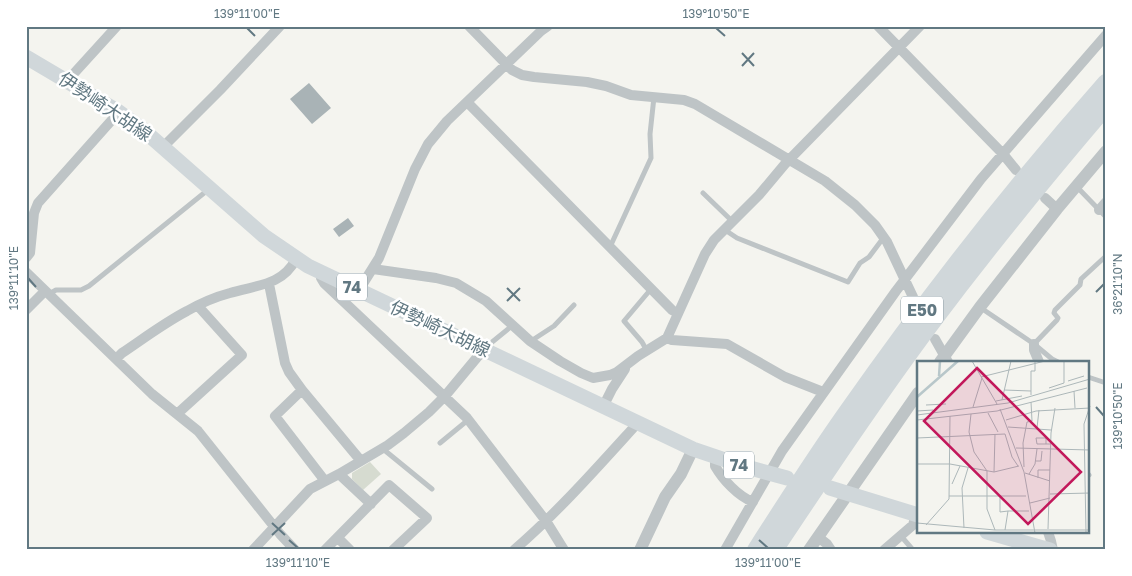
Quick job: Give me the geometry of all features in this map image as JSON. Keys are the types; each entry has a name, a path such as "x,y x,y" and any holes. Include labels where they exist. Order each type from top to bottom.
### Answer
{"highway":[{"name":"E50","path":"756,550 848,412 915,320 1016,190 1106,83"},
{"name":"E50","path":"774,550 861,420 935,318 1027,200 1106,106"}],"main road":[{"name":"伊勢崎大胡線","path":"26,57 119,112 141,128 264,236 296,259 693,449 787,478"},
{"path":"830,488 917,515"},
{"path":"994,534 1051,550"}],"street":[{"path":"67,81 117,26"},
{"path":"163,147 280,26"},
{"path":"469,26 512,70 522,75 534,78 587,82 632,95 684,100 695,104 825,181 845,196 868,218 884,237 913,297"},
{"path":"359,290 373,269 415,169 433,137 506,64 548,26"},
{"path":"878,26 1003,154 1016,170"},
{"path":"373,269 436,278 456,283 486,301 530,341 581,373 593,378 618,372 667,338 705,254 714,240 920,26"},
{"path":"725,550 782,451 905,279 981,179 1106,35"},
{"path":"467,102 610,248 677,313"},
{"path":"26,258 30,253 34,213 38,204 119,112"},
{"path":"944,360 980,307 1057,209 1104,156"},
{"path":"1045,198 1057,209"},
{"path":"116,359 170,321 198,306 231,292 270,284 293,266 296,259"},
{"path":"26,272 152,394 198,431 224,466 295,550"},
{"path":"322,273 321,278 324,283 424,379 445,396 468,420 546,522 564,550"},
{"path":"270,284 285,363 302,390 361,461"},
{"path":"26,310 47,292"},
{"path":"177,414 242,355 198,306"},
{"path":"667,338 727,344 785,376 823,392"},
{"path":"935,339 944,360"},
{"path":"1034,344 1038,361"},
{"path":"253,550 310,489 382,448 429,412 445,396 484,349"},
{"path":"603,407 628,364"},
{"path":"302,390 275,416 325,481"},
{"path":"809,550 917,394"},
{"path":"514,550 546,522 636,423"},
{"path":"640,550 665,497 693,449"},
{"path":"715,457 715,466 722,476 740,494 753,502"},
{"path":"339,474 371,504"},
{"path":"325,550 389,485 427,518 393,550"},
{"path":"884,550 913,525 917,515"},
{"path":"1049,534 1051,550"},
{"path":"818,537 831,550"},
{"path":"338,538 350,550"}],"lane":[{"path":"610,248 652,158 650,134 654,97"},
{"path":"1076,186 1104,210"},
{"path":"47,292 81,290 89,286 209,188"},
{"path":"703,193 733,222"},
{"path":"725,230 737,238 848,282 860,263 869,256 884,237"},
{"path":"1034,344 1057,320 1058,318 1054,313 1055,310 1080,285 1081,279 1106,256"},
{"path":"648,351 624,321 651,289"},
{"path":"530,341 554,326 574,306"},
{"path":"980,307 1056,361"},
{"path":"484,349 513,325"},
{"path":"1090,378 1106,383"},
{"path":"440,443 468,420"},
{"path":"382,448 432,489"},
{"path":"900,536 913,550"}],"shaded area":[{"path":"370,462 381,474 363,490 352,479 352,473"}],"building":[{"path":"309,83 331,108 312,124 290,99"},
{"path":"348,218 354,226 339,237 333,229"}]}
